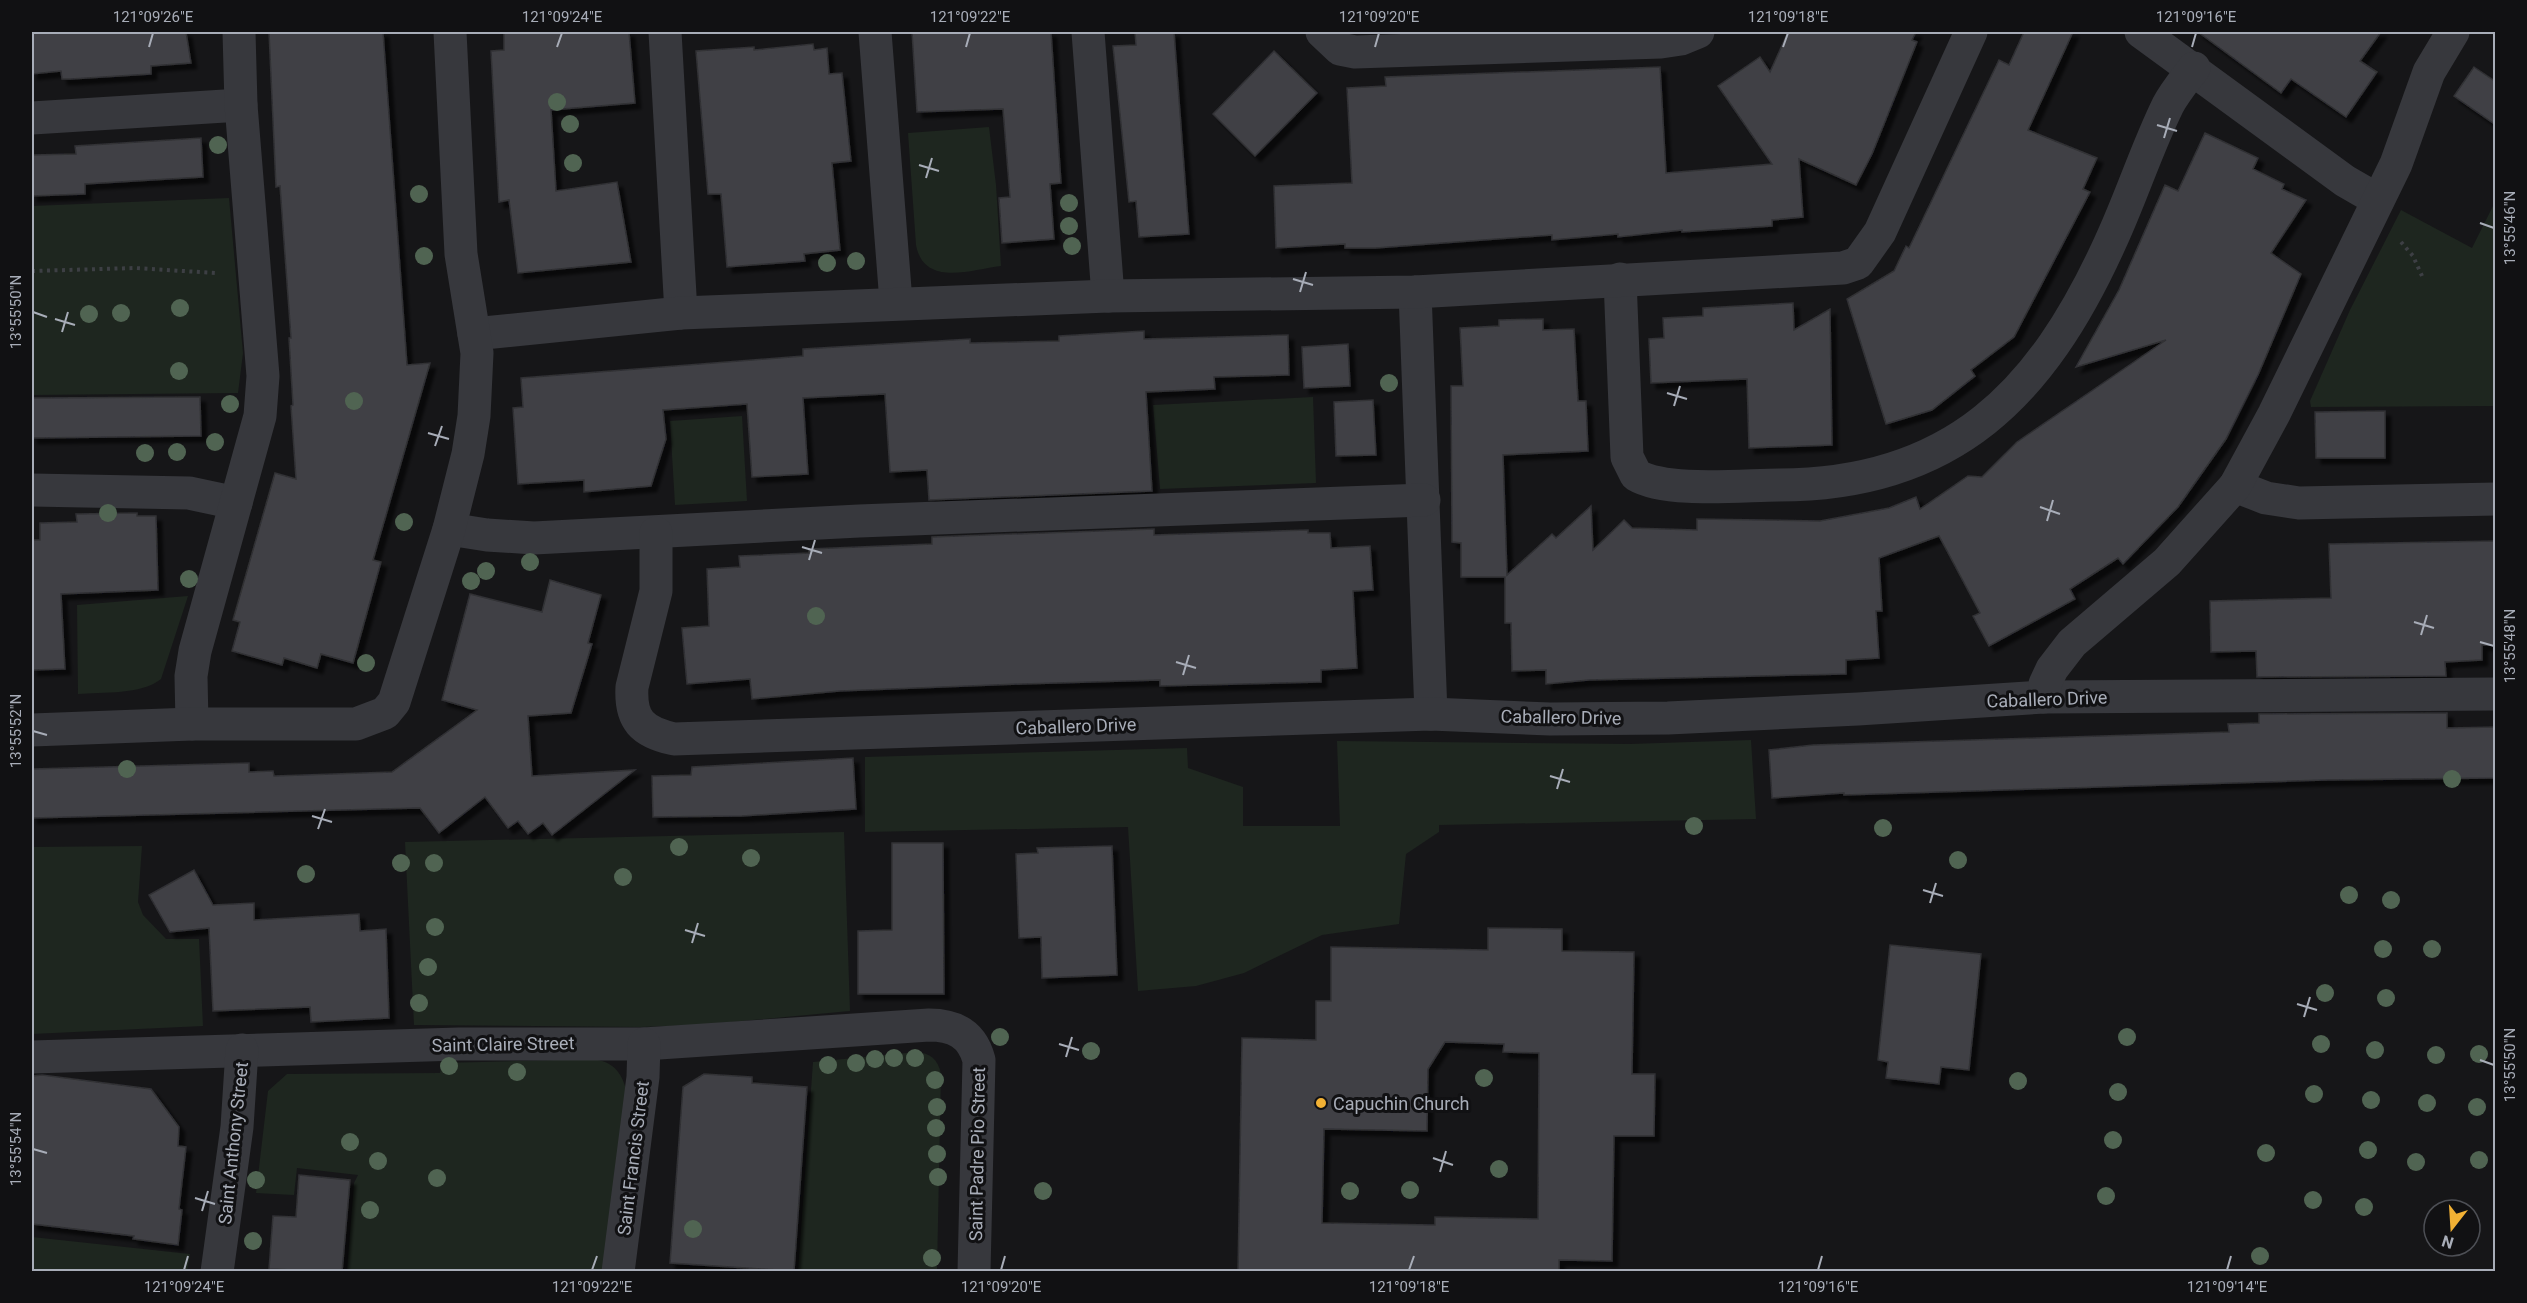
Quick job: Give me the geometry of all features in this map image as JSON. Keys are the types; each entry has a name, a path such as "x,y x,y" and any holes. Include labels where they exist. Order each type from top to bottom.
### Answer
{"street":[{"path":"192,724 190,676 195,651 260,416 262,396 263,376 241,105 239,32"},
{"path":"32,730 192,724 356,724 385,713 401,686 449,529 468,454 474,416 477,374 474,334 461,254 450,32"},
{"path":"665,32 681,313"},
{"path":"875,32 896,302"},
{"path":"1088,32 1108,296"},
{"path":"1322,32 1340,49 1355,52 1662,42 1681,39 1698,32"},
{"path":"474,334 681,313 896,302 1415,291 1620,279 1827,271 1858,263 1880,232 1971,32"},
{"path":"2141,32 2194,68 2345,181 2378,200"},
{"path":"2044,697 2045,684 2052,669 2072,643 2167,562 2235,486 2274,414 2378,200 2402,148 2429,72 2452,32"},
{"path":"1620,279 1627,456 1636,475 1664,484 1797,485 1835,483 1902,467 1936,454 1971,430 2000,406 2046,356 2076,312 2110,243 2169,105 2194,68"},
{"path":"32,118 241,105"},
{"path":"1415,291 1431,714"},
{"path":"2235,486 2266,498 2299,503 2496,499"},
{"path":"32,490 189,493 236,503"},
{"path":"449,529 487,536 534,538 859,520 1424,500"},
{"name":"Caballero Drive","path":"656,533 656,591 632,687 631,702 635,716 642,726 655,735 674,739 1431,714 1550,719 1668,717 1858,709 2044,697 2496,694"},
{"name":"Saint Claire Street","path":"32,1057 489,1043 644,1044 929,1025 952,1027 969,1039"},
{"name":"Saint Padre Pio Street","path":"969,1039 980,1060 981,1080 974,1272"},
{"name":"Saint Francis Street","path":"618,1272 643,1077 644,1044"},
{"name":"Saint Anthony Street","path":"217,1272 236,1136 242,1050"}],"path":[{"path":"32,271 135,268 201,273 255,272"}],"shaded area":[{"path":"989,127 996,185 1001,266 963,272 938,271 928,267 921,258 916,245 908,133"},
{"path":"229,198 243,353 238,393 32,395 32,206"},
{"path":"2495,202 2495,406 2311,407 2310,401 2350,310 2401,210 2472,248"},
{"path":"1313,397 1316,483 1160,489 1153,405"},
{"path":"742,416 747,501 675,505 670,421"},
{"path":"188,596 161,679 133,690 78,694 77,605"},
{"path":"1751,740 1756,819 1439,825 1439,832 1406,854 1399,924 1322,935 1244,973 1196,986 1138,991 1128,827 865,832 865,757 1187,748 1188,768 1243,787 1243,826 1340,826 1337,741 1630,744"},
{"path":"844,832 850,1011 699,1025 640,1027 414,1025 405,842"},
{"path":"142,846 138,902 143,915 166,939 199,939 203,1026 32,1034 32,847"},
{"path":"916,1052 933,1058 941,1074 937,1271 798,1271 813,1062"},
{"path":"592,1059 605,1062 615,1068 626,1089 603,1271 347,1271 354,1183 358,1175 297,1168 294,1195 256,1193 268,1091 287,1074 440,1073 442,1063"},
{"path":"32,1237 190,1254 187,1271 32,1271"}],"building":[{"path":"32,32 186,32 191,63 151,66 151,74 62,79 61,71 32,74"},
{"path":"269,32 383,32 407,365 430,363 373,560 381,562 353,663 321,654 317,668 284,658 282,665 232,651 240,622 233,620 275,473 296,479 291,406 293,405 289,338 291,338 280,186 276,187"},
{"path":"504,32 629,32 635,103 551,110 556,191 617,182 631,262 518,273 509,200 499,202 491,51 504,50"},
{"path":"912,32 1051,32 1061,183 1050,184 1054,239 1002,243 999,198 1010,197 1003,109 917,112"},
{"path":"1135,32 1174,32 1189,234 1139,237 1136,201 1129,202 1113,46 1136,45"},
{"path":"1788,32 1916,32 1912,40 1917,42 1872,154 1856,185 1799,159 1803,217 1772,220 1772,226 1682,232 1682,230 1618,237 1618,234 1552,240 1552,235 1376,248 1345,248 1345,244 1276,248 1274,186 1352,183 1347,88 1386,86 1385,77 1660,67 1666,173 1772,164 1718,86 1760,57 1770,72"},
{"path":"2024,32 2073,32 2028,130 2097,158 2083,189 2090,192 2014,337 1971,370 1975,376 1932,410 1886,424 1847,299 1894,271 1906,246 1909,248 1999,60 2009,65"},
{"path":"2198,32 2381,32 2360,61 2377,72 2346,117 2291,79 2281,93"},
{"path":"813,44 814,50 827,48 829,74 842,73 851,161 832,163 840,250 804,254 805,261 727,267 721,194 708,194 696,51 754,47 754,50"},
{"path":"1274,51 1317,93 1255,156 1213,114"},
{"path":"2474,67 2496,82 2496,125 2454,96"},
{"path":"2205,133 2258,158 2253,169 2284,184 2282,189 2306,200 2271,253 2301,274 2258,375 2226,439 2178,507 2123,564 2118,558 2070,589 2075,599 1989,646 1973,616 1980,613 1939,536 1879,558 1882,611 1876,611 1879,658 1846,660 1846,674 1589,680 1546,684 1546,670 1512,671 1511,623 1505,623 1505,577 1461,577 1461,543 1452,542 1451,386 1463,386 1460,328 1499,326 1499,320 1543,319 1543,330 1574,329 1578,401 1586,401 1588,451 1503,455 1507,575 1552,534 1556,538 1591,506 1593,550 1624,520 1632,528 1697,530 1697,519 1820,521 1889,508 1916,497 1920,509 1968,476 1982,477 2017,442 2166,340 2076,367 2119,290 2165,185 2178,191"},
{"path":"201,138 203,177 85,184 85,194 32,196 32,155 76,154 75,146"},
{"path":"1793,303 1794,330 1830,309 1832,445 1749,448 1747,379 1651,383 1649,339 1664,338 1663,318 1703,316 1703,308"},
{"path":"1144,331 1144,339 1288,335 1289,375 1214,377 1215,389 1146,392 1152,491 929,500 927,470 890,472 885,394 803,398 808,474 752,477 747,404 663,410 666,439 651,486 584,492 584,480 518,484 513,408 523,407 521,378 803,356 803,349 970,339 970,343 1059,341 1059,336"},
{"path":"1348,344 1350,386 1304,388 1302,347"},
{"path":"200,397 201,436 32,438 32,398"},
{"path":"1373,400 1376,455 1336,456 1334,402"},
{"path":"2385,411 2385,458 2316,458 2315,412"},
{"path":"137,513 137,516 156,516 158,590 61,594 65,669 32,670 32,540 40,540 40,523 77,522 76,514"},
{"path":"1154,529 1154,535 1308,530 1308,533 1330,533 1331,548 1370,546 1373,590 1353,591 1357,668 1321,670 1321,682 1160,686 1160,680 1022,684 840,691 752,699 750,679 687,684 682,628 709,626 707,569 740,567 739,556 809,553 809,549 932,544 932,537"},
{"path":"2496,541 2496,645 2482,645 2482,660 2445,662 2446,676 2257,677 2256,651 2211,652 2210,601 2331,598 2329,544"},
{"path":"550,580 601,595 588,643 592,644 571,713 528,716 532,776 635,770 552,835 543,823 528,834 518,821 508,828 485,797 439,833 420,808 32,818 32,769 249,763 249,772 273,771 274,776 392,772 477,710 442,700 470,594 542,612"},
{"path":"2447,713 2447,728 2496,727 2496,778 2326,780 1844,795 1844,793 1772,798 1769,750 1813,745 2229,732 2228,724 2259,723 2259,714"},
{"path":"853,758 856,809 742,816 653,817 652,776 691,775 692,767"},
{"path":"892,843 943,843 944,994 858,994 858,931 892,930"},
{"path":"1112,846 1117,975 1042,978 1041,937 1019,938 1016,854 1038,853 1037,848"},
{"path":"194,870 213,905 254,903 254,920 359,914 360,931 386,929 389,1018 311,1022 310,1007 213,1011 209,928 170,932 149,895"},
{"name":"Capuchin Church","path":"1488,928 1562,929 1562,951 1634,952 1632,1074 1655,1074 1654,1136 1614,1136 1612,1261 1559,1260 1559,1272 1238,1272 1242,1038 1316,1040 1316,1001 1331,1001 1331,947 1488,950","holes":["1445,1042 1504,1044 1503,1052 1539,1053 1538,1219 1435,1217 1435,1225 1322,1223 1324,1129 1427,1131 1428,1069"]},
{"path":"1890,945 1981,954 1969,1070 1941,1067 1939,1084 1886,1078 1888,1062 1878,1060"},
{"path":"704,1074 752,1077 752,1083 807,1087 794,1271 670,1263 683,1087"},
{"path":"42,1075 151,1089 179,1127 178,1146 186,1147 179,1209 182,1210 178,1245 133,1239 134,1236 32,1224 32,1076"},
{"path":"299,1175 350,1180 342,1272 269,1269 273,1216 296,1217"}],"place":[{"name":"Capuchin Church","path":"1321,1103"}]}
